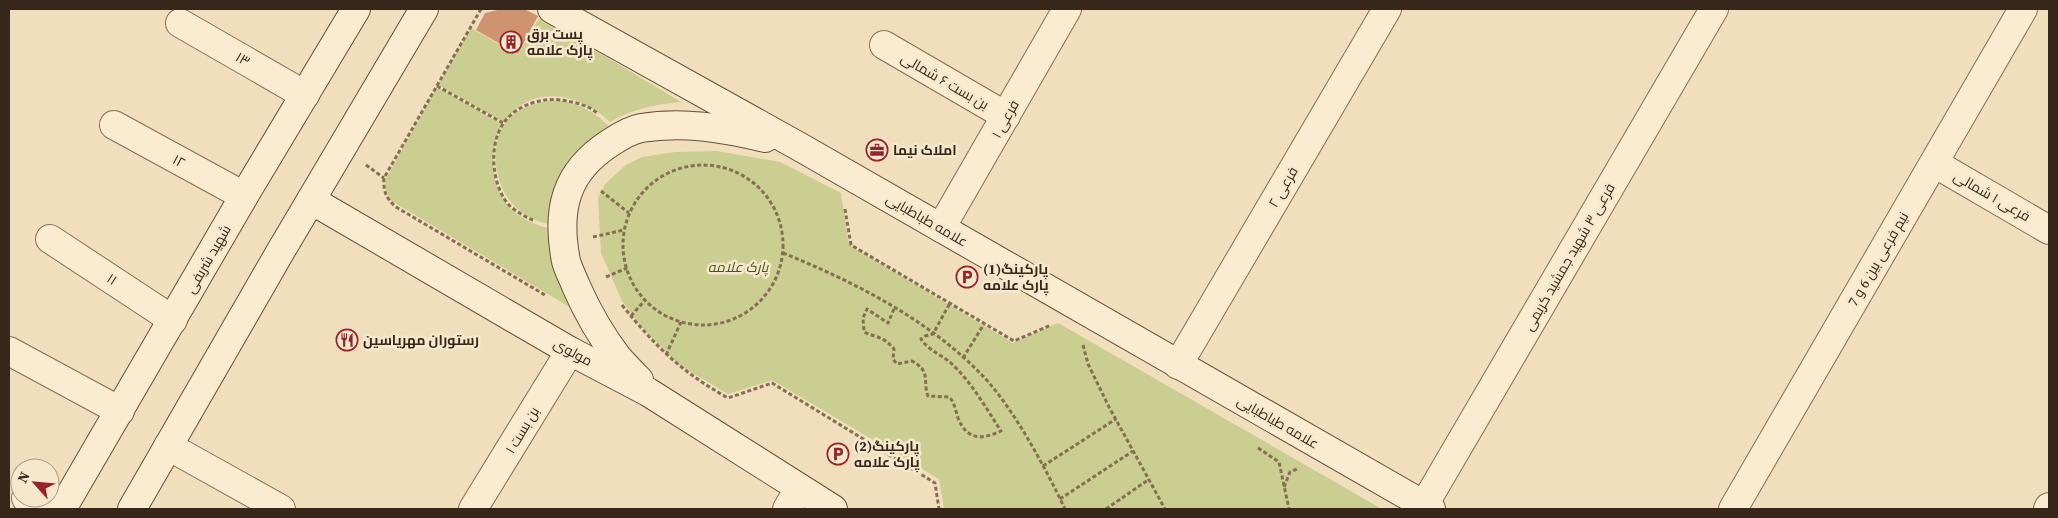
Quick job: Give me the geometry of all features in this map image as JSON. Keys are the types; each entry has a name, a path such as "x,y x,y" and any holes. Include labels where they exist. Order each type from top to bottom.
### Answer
{"street":[{"name":"شهید شریفی","path":"62,509 244,196 356,9"},
{"path":"132,509 424,9"},
{"name":"علامه طباطبایی","path":"552,9 800,147 1428,507"},
{"name":"فرعی ۲","path":"1178,365 1387,9"},
{"name":"فرعی ۳ شهید جمشید کریمی","path":"1428,507 1714,9"},
{"name":"نیم فرعی بین 6 و 7","path":"1733,509 2023,9"},
{"name":"فرعی ۱","path":"941,228 1006,116 1059,12"},
{"name":"۱۳","path":"180,23 305,95"},
{"name":"بن بست ۶ شمالی","path":"884,45 1006,116"},
{"path":"650,393 618,358 605,340 580,294 566,263 562,228 563,202 574,177 595,153 617,138 638,128 683,124 728,129 800,147"},
{"name":"۱۲","path":"114,126 244,196"},
{"name":"فرعی ۱ شمالی","path":"1934,163 2049,230"},
{"name":"مولوی","path":"311,200 570,351 650,393 793,499 833,509"},
{"name":"۱۱","path":"50,239 173,320"},
{"path":"9,351 120,411"},
{"name":"بن بست ۱","path":"474,509 570,351"},
{"path":"168,446 281,509"}],"path":[{"path":"481,9 384,178 383,186 386,195 396,207 550,298"},
{"path":"437,86 503,123"},
{"path":"540,223 524,217 510,206 495,176 494,161 498,134 503,123 515,112 542,100 559,99 580,104 596,111 600,116"},
{"path":"697,164 723,166 747,177 767,194 780,217 784,244 780,270 768,294 748,312 723,324 696,326 670,319 644,300 632,282 627,268 624,256 624,230 629,213 649,185 671,171 697,164"},
{"path":"598,197 605,184"},
{"path":"601,191 629,213"},
{"path":"844,201 851,245 1014,341 1058,322"},
{"path":"592,228 593,242"},
{"path":"592,237 624,230"},
{"path":"783,253 845,281 894,309 933,334 978,371 1008,408 1043,466 1064,509"},
{"path":"605,278 627,268"},
{"path":"603,272 608,283"},
{"path":"630,316 644,300"},
{"path":"620,302 644,333 678,366 728,398 772,383 935,483 939,509"},
{"path":"894,309 888,323 867,310 863,318 864,332 875,338 882,337 886,339 894,349 893,358 897,364 912,361 920,366 927,378 925,389 928,396 949,397 962,428 967,432 982,437 1001,431 973,387 950,363 924,344 921,339 924,336 933,334 950,303"},
{"path":"666,355 681,322"},
{"path":"963,358 984,324"},
{"path":"1080,342 1084,346 1088,364 1116,419 1148,480 1166,509"},
{"path":"1043,466 1116,419"},
{"path":"1253,444 1279,462 1290,509"},
{"path":"1060,499 1133,451"},
{"path":"1284,488 1290,472 1302,468"},
{"path":"1106,509 1148,480"}],"green space":[{"path":"540,17 681,102 644,108 610,122 601,114 579,102 556,96 543,97 520,106 503,122 440,86 439,83 471,28 518,55"},
{"path":"439,88 502,124 493,158 494,174 498,188 505,202 516,213 530,222 548,228 556,270 563,290 573,309 390,200 385,186 386,179 436,89"},
{"path":"559,100 586,109 609,126 580,149 567,165 549,224 536,221 525,215 508,198 498,175 496,150 502,127 515,113 528,106"},
{"name":"پارک علامه","path":"717,151 780,162 841,193 849,245 1013,343 1058,323 1382,509 944,509 939,479 772,380 728,394 679,365 645,331 622,301 601,253 598,198 605,184 626,165 642,157 675,152"}],"building":[{"name":"پست برق پارک علامه","path":"502,9 524,9 538,16 518,54 476,30 485,13"}],"place":[{"name":"پست برق پارک علامه","path":"511,42"},
{"name":"املاک نیما","path":"877,150"},
{"name":"پارکینگ(1) پارک علامه","path":"967,277"},
{"name":"رستوران مهریاسین","path":"347,340"},
{"name":"پارکینگ(2) پارک علامه","path":"838,454"}]}
